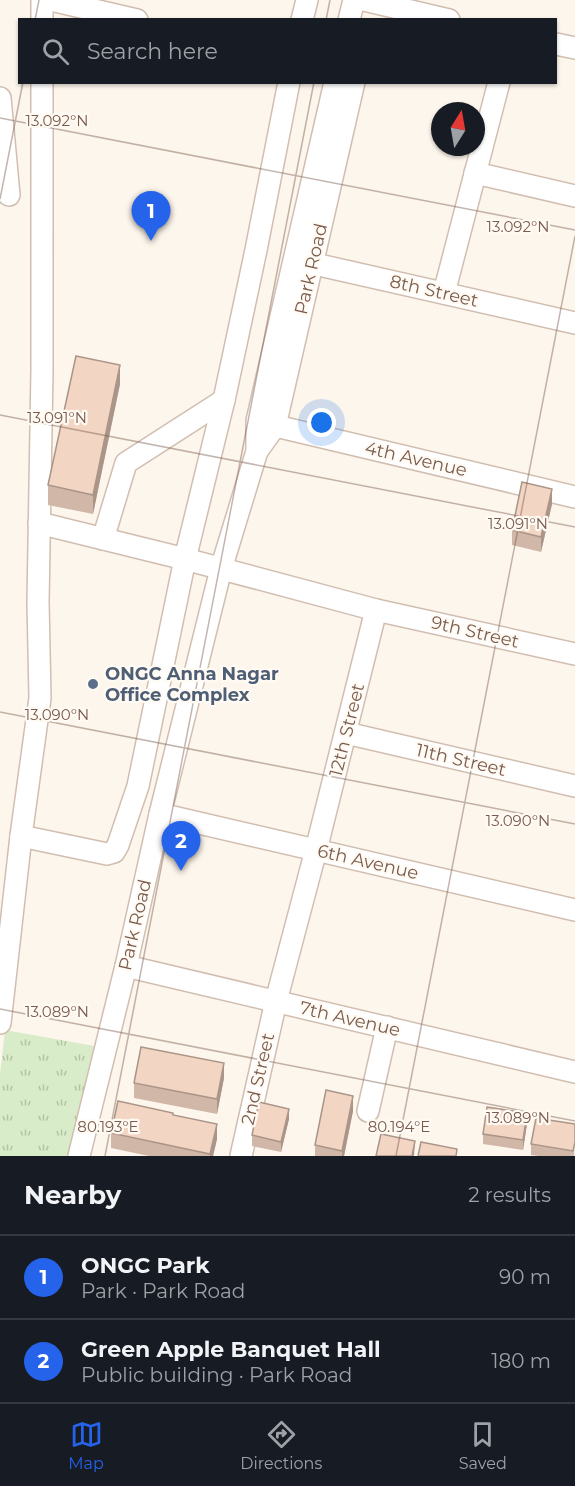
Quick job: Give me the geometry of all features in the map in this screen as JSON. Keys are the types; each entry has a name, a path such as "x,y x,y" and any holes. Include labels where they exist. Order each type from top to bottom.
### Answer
{"street":[{"path":"42,0 42,18"},
{"path":"51,0 128,18"},
{"path":"302,18 307,0"},
{"path":"351,18 366,4 439,18"},
{"path":"557,44 575,48"},
{"path":"0,1023 21,836 40,699 38,602 42,370 42,84"},
{"path":"21,836 107,854 114,852 118,845 138,786 185,559 224,400 289,84"},
{"name":"Park Road","path":"79,1156 221,569 266,424 303,261 335,84"},
{"name":"Park Road","path":"303,261 353,84"},
{"path":"444,293 498,84"},
{"path":"0,98 9,195"},
{"path":"475,173 575,196"},
{"name":"8th Street","path":"303,261 575,323"},
{"path":"103,539 126,463 224,400"},
{"name":"4th Avenue","path":"266,424 575,496"},
{"name":"9th Street","path":"39,523 376,610 575,654"},
{"name":"12th Street","path":"276,1001 376,610"},
{"name":"11th Street","path":"346,733 575,786"},
{"name":"6th Avenue","path":"160,814 575,910"},
{"name":"7th Avenue","path":"126,966 575,1072"},
{"name":"2nd Street","path":"242,1156 276,1001"},
{"path":"368,1111 387,1027"}],"green space":[{"path":"5,1030 100,1047 72,1156 0,1156 0,1075"}],"building":[{"path":"76,356 120,365 93,495 48,485"},
{"path":"522,482 552,489 541,537 512,530"},
{"path":"141,1047 224,1063 217,1099 134,1083"},
{"path":"326,1090 353,1096 342,1151 315,1145"},
{"path":"118,1101 217,1124 210,1154 111,1133"},
{"path":"259,1102 289,1109 281,1142 252,1135"},
{"path":"487,1107 527,1113 523,1140 483,1134"},
{"path":"536,1118 575,1124 573,1151 531,1144"},
{"path":"381,1134 415,1141 412,1156 376,1156"},
{"path":"421,1142 457,1149 456,1156 418,1156"}],"place":[{"name":"ONGC Park","path":"151,241"},
{"name":"ONGC Anna Nagar Office Complex","path":"93,684"},
{"name":"Green Apple Banquet Hall","path":"181,871"}]}
